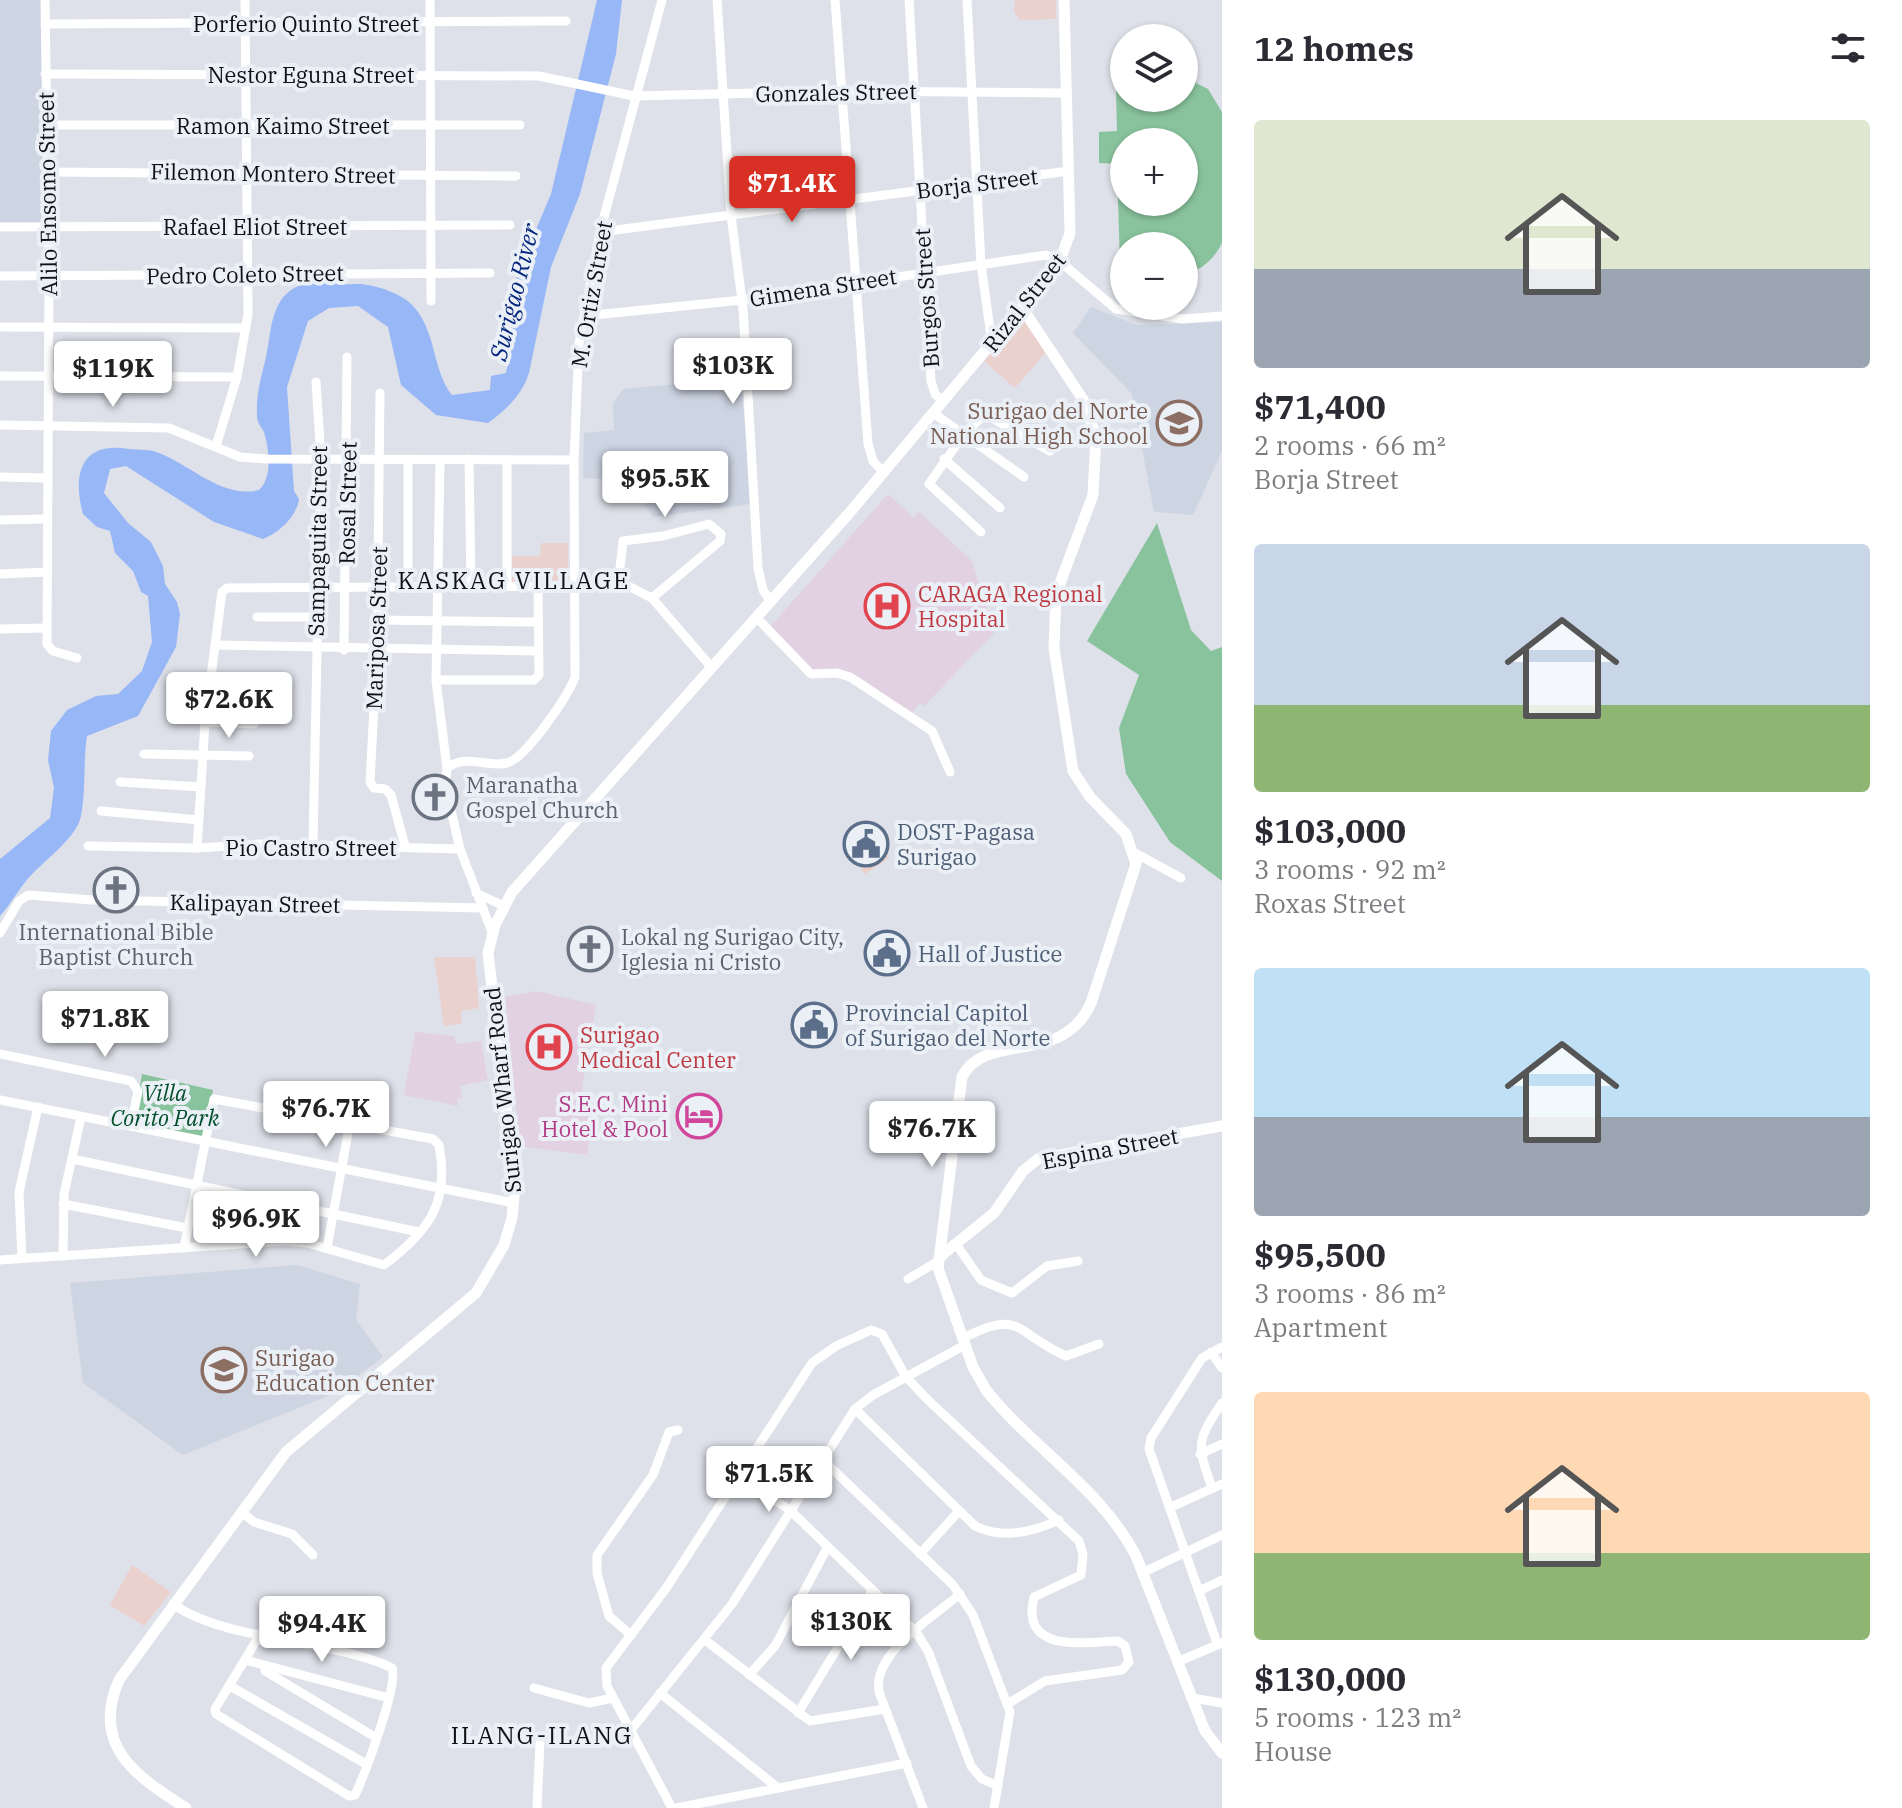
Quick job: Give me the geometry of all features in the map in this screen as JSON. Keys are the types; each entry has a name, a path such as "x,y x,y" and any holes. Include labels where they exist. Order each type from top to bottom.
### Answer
{"main road":[{"name":"Rizal Street","path":"883,472 1023,309 1060,261 1070,233 1064,0"},
{"path":"1023,309 1084,401 1096,436 1093,495 1056,594 1054,648 1073,771 1090,797 1120,825 1135,853 1134,873 1091,1003 1081,1021 1058,1039 983,1057 965,1071 952,1147 941,1257 942,1286 986,1390 1103,1506 1122,1531 1209,1738 1222,1753"},
{"name":"Surigao Wharf Road","path":"186,1808 132,1769 117,1747 109,1713 126,1668 273,1467 299,1439 476,1293 504,1245 514,1203 514,1171 489,979 492,932 504,906 539,859 757,618 883,472"},
{"name":"Espina Street","path":"941,1257 994,1213 1023,1171 1038,1159 1222,1126"}],"street":[{"name":"Alilo Ensomo Street","path":"45,0 49,276 45,424 47,628"},
{"path":"216,446 237,377 246,328 245,0"},
{"path":"430,0 431,301"},
{"name":"M. Ortiz Street","path":"447,768 464,760 496,764 517,759 569,691 576,668 574,460 577,362 600,232 662,0"},
{"path":"717,0 731,215 742,300 758,568 763,590 771,602"},
{"path":"835,0 868,444 873,461 883,472"},
{"name":"Burgos Street","path":"909,0 931,381 935,394 943,401"},
{"path":"967,0 981,264 992,344"},
{"name":"Porferio Quinto Street","path":"45,24 566,21"},
{"name":"Nestor Eguna Street","path":"45,74 539,76 606,89"},
{"name":"Gonzales Street","path":"606,89 634,96 972,90 1066,93"},
{"name":"Ramon Kaimo Street","path":"46,125 520,125"},
{"name":"Borja Street","path":"600,232 1069,171"},
{"name":"Filemon Montero Street","path":"47,172 516,176"},
{"name":"Rafael Eliot Street","path":"0,227 510,225"},
{"name":"Gimena Street","path":"584,316 742,300 925,270 1046,255 1060,261"},
{"path":"1060,261 1116,309 1183,319 1222,316"},
{"name":"Pedro Coleto Street","path":"0,276 490,273"},
{"path":"0,327 246,328"},
{"name":"Rosal Street","path":"344,650 347,357"},
{"path":"0,376 237,377"},
{"name":"Sampaguita Street","path":"313,844 314,649 321,459 316,382"},
{"name":"Mariposa Street","path":"380,393 377,650 370,782 374,788 389,791 405,846"},
{"path":"933,413 1024,477"},
{"path":"981,532 931,490 930,479 964,434 985,414 1050,451"},
{"path":"0,425 169,428 240,457 267,459 574,460"},
{"path":"408,459 408,586"},
{"path":"469,459 471,586"},
{"path":"944,459 1000,508"},
{"path":"440,460 436,680 447,768 445,785 460,849 492,932"},
{"path":"507,460 507,586"},
{"path":"0,477 46,478"},
{"path":"0,520 46,519"},
{"path":"618,586 623,541 663,536 709,524 721,534 720,541 652,598 712,668"},
{"path":"0,574 47,572"},
{"path":"436,680 534,680 539,675 538,586"},
{"name":"Pio Castro Street","path":"460,849 313,844 197,848 205,722 221,596 227,588 618,586 637,589 652,598"},
{"path":"257,617 315,617"},
{"path":"757,618 811,674 837,673 850,677 932,731 950,772"},
{"path":"377,620 537,622"},
{"path":"0,629 47,628 50,649 77,658"},
{"path":"217,645 344,650 538,651"},
{"path":"205,722 254,724"},
{"path":"144,754 249,756"},
{"path":"120,782 201,787"},
{"path":"101,811 199,820"},
{"path":"88,846 197,848"},
{"path":"1135,853 1181,878"},
{"path":"476,893 504,906"},
{"name":"Kalipayan Street","path":"0,933 19,901 28,895 483,908"},
{"path":"0,1054 134,1082 138,1091 131,1126"},
{"path":"0,1260 22,1258 63,1256 184,1248 284,1241 327,1248 381,1265 419,1232 438,1210 441,1189 437,1141 217,1097 212,1101 184,1248"},
{"path":"0,1100 514,1203"},
{"path":"22,1258 19,1192 38,1107"},
{"path":"63,1256 63,1204 81,1117"},
{"path":"327,1248 350,1122"},
{"path":"72,1159 419,1232"},
{"path":"63,1204 187,1228"},
{"path":"956,1244 981,1280 1012,1293 1020,1291 1043,1267 1078,1261"},
{"path":"908,1279 941,1257"},
{"path":"631,1730 732,1604 855,1409 992,1324 1008,1322 1066,1356 1099,1344"},
{"path":"907,1763 674,1808 613,1698 604,1674 812,1363 836,1346 871,1330 879,1331 906,1377 1001,1471 1079,1541 1082,1568 1076,1580 1041,1591 1034,1597 1038,1629 1052,1641 1121,1642 1129,1662 1118,1671 1045,1681 1009,1703"},
{"path":"1177,1662 1220,1643 1169,1508 1149,1443 1202,1358 1222,1347"},
{"path":"1211,1352 1222,1368"},
{"path":"1169,1508 1217,1486 1200,1454 1200,1438 1222,1403"},
{"path":"855,1409 975,1526 995,1533 1032,1530 1059,1520"},
{"path":"631,1635 609,1616 597,1573 597,1555 653,1475 669,1432 678,1430"},
{"path":"1200,1454 1222,1444"},
{"path":"822,1459 960,1594 973,1615 1009,1703 1009,1722 994,1808"},
{"path":"738,1477 790,1510 916,1632 928,1651 971,1766 982,1779 998,1786"},
{"path":"920,1554 959,1511"},
{"path":"241,1512 259,1524 288,1531 313,1555"},
{"path":"1142,1573 1222,1535"},
{"path":"749,1675 775,1646 827,1548"},
{"path":"1199,1591 1222,1580"},
{"path":"798,1713 872,1591"},
{"path":"923,1808 885,1709 879,1676 887,1659 960,1594"},
{"path":"173,1604 198,1618 261,1633 390,1667 395,1676 356,1793 349,1796 218,1716 215,1709 250,1662 261,1633"},
{"path":"705,1640 798,1713 817,1721 885,1709"},
{"path":"250,1662 389,1698"},
{"path":"250,1662 375,1737"},
{"path":"230,1686 366,1764"},
{"path":"534,1688 580,1702 613,1698"},
{"path":"660,1693 778,1788"},
{"path":"1192,1698 1222,1703"},
{"path":"537,1808 540,1742"}],"shaded area":[{"path":"0,0 41,0 44,223 0,224"},
{"path":"1015,0 1056,0 1056,19 1020,20 1014,12"},
{"name":"Surigao del Norte National High School","path":"1091,307 1110,314 1110,320 1124,320 1137,325 1222,322 1222,451 1193,515 1154,512 1132,394 1073,333"},
{"path":"1021,317 1046,352 1015,388 984,361"},
{"path":"741,378 751,504 653,517 627,480 583,478 584,433 614,430 613,404 623,389"},
{"name":"CARAGA Regional Hospital","path":"888,494 914,518 919,512 972,561 994,633 924,706 920,703 911,714 864,680 840,670 816,672 769,628"},
{"path":"541,543 568,543 568,582 512,582 512,556 540,556"},
{"path":"874,821 889,858 865,874 845,843"},
{"path":"434,957 475,957 479,1008 461,1011 462,1023 444,1026"},
{"name":"Surigao Medical Center","path":"536,991 596,1005 582,1089 593,1117 587,1155 520,1146 505,997"},
{"path":"415,1032 454,1036 456,1044 481,1041 488,1080 460,1086 462,1098 457,1099 458,1106 404,1095"},
{"name":"Surigao Education Center","path":"297,1265 360,1284 356,1320 383,1357 335,1393 183,1455 83,1383 70,1283"},
{"path":"132,1565 171,1592 144,1626 110,1605"}],"green space":[{"path":"1198,84 1208,89 1222,112 1222,243 1207,263 1198,269 1198,232 1119,232 1119,216 1198,216 1198,128 1117,128 1117,112 1198,112"},
{"path":"1110,131 1110,164 1099,163 1099,132"},
{"path":"1157,523 1191,630 1211,651 1222,647 1222,881 1170,842 1126,774 1119,728 1139,675 1087,641"},
{"name":"Villa Corito Park","path":"142,1074 213,1090 203,1138 134,1124"}],"water":[{"name":"Surigao River","path":"597,0 622,0 616,54 580,194 551,267 529,373 518,395 507,407 488,423 436,415 401,385 388,327 358,306 329,308 308,321 287,387 294,491 299,499 291,518 275,533 263,539 214,522 126,466 110,469 104,493 128,523 151,542 163,566 165,584 177,602 180,614 176,647 138,716 87,736 83,806 78,825 26,881 0,916 0,859 50,818 54,788 48,760 51,731 67,710 96,696 118,694 142,671 152,642 148,596 141,592 133,571 115,553 110,531 97,527 83,514 79,486 84,464 100,450 148,450 171,458 232,490 259,490 266,478 269,462 266,439 257,418 257,400 274,315 283,297 308,283 369,285 402,297 414,307 427,328 441,374 452,395 490,390 491,376 506,373 514,335 508,317 517,275 551,194"}],"place":[{"name":"Surigao del Norte National High School","path":"1179,423"},
{"name":"CARAGA Regional Hospital","path":"887,606"},
{"name":"Maranatha Gospel Church","path":"435,797"},
{"name":"DOST-Pagasa Surigao","path":"866,844"},
{"name":"International Bible Baptist Church","path":"116,890"},
{"name":"Lokal ng Surigao City, Iglesia ni Cristo","path":"590,949"},
{"name":"Hall of Justice","path":"887,953"},
{"name":"Provincial Capitol of Surigao del Norte","path":"814,1025"},
{"name":"Surigao Medical Center","path":"549,1047"},
{"name":"S.E.C. Mini Hotel & Pool","path":"699,1116"},
{"name":"Surigao Education Center","path":"224,1370"}],"district":[{"name":"KASKAG VILLAGE","path":"514,580"},
{"name":"ILANG-ILANG","path":"542,1735"}]}
